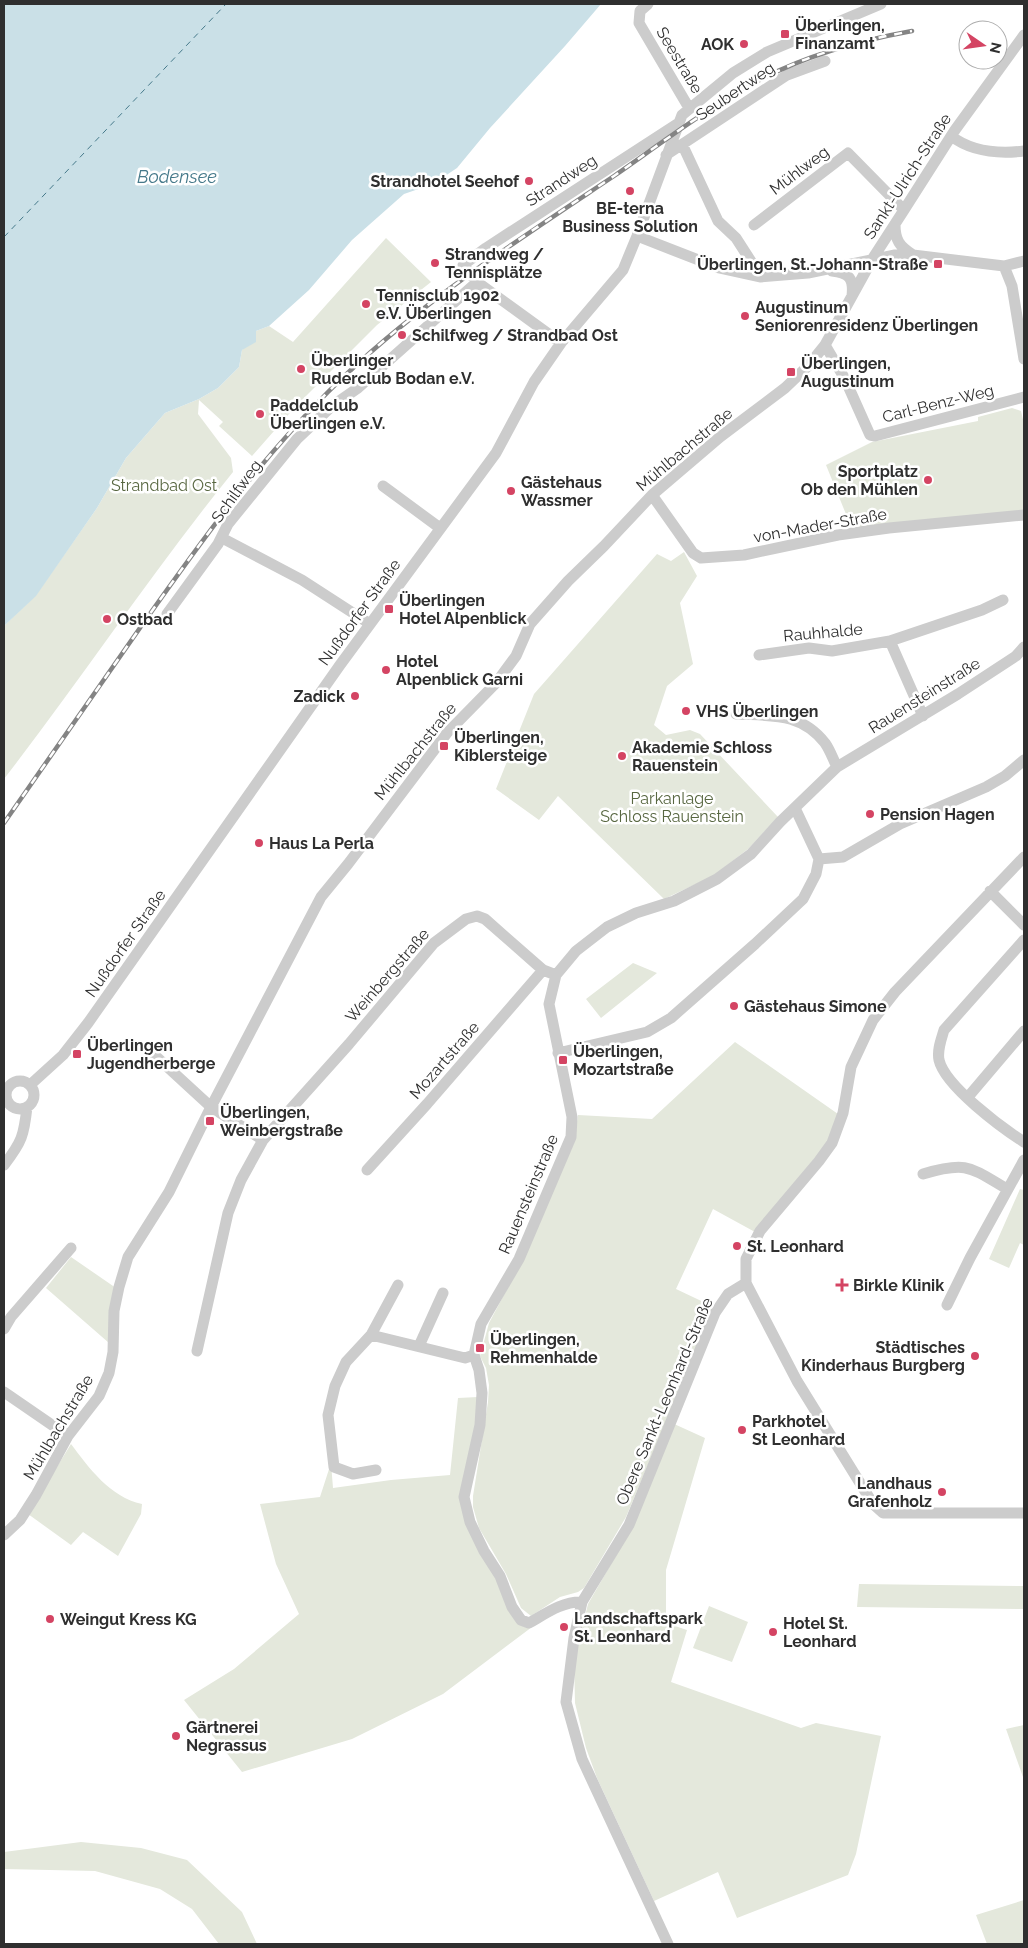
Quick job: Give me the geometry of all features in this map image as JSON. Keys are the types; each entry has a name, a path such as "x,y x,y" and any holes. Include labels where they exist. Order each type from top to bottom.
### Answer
{"street":[{"name":"Seestraße","path":"648,4 640,10 639,23 690,108"},
{"path":"676,129 682,115 690,108 733,73 767,52 881,4"},
{"name":"Sankt-Ulrich-Straße","path":"637,236 718,268 746,275 780,276 825,270 873,258 951,136 1024,35"},
{"name":"Seubertweg","path":"666,155 683,146 787,75 826,61"},
{"name":"Nußdorfer Straße","path":"30,1085 63,1055 88,1023 370,624 496,453 534,382 561,343 623,270 676,129"},
{"name":"Strandweg","path":"477,282 463,265 486,248 676,129"},
{"path":"951,136 967,146 991,152 1024,150"},
{"path":"683,146 718,221 736,238 754,266"},
{"name":"Mühlweg","path":"754,225 848,153 904,210"},
{"path":"895,224 897,242 902,248 912,254"},
{"path":"873,258 912,254 1004,266 1024,261"},
{"name":"Mühlbachstraße","path":"4,1535 20,1520 68,1436 99,1396 109,1372 113,1352 114,1311 128,1257 169,1192 211,1107 321,897 447,733 496,683 516,656 530,624 568,581 652,495 720,437 785,388 808,366 825,345 873,258"},
{"path":"1004,266 1012,286 1024,359"},
{"path":"825,270 844,272 850,277 853,286 851,299"},
{"path":"477,282 561,343"},
{"name":"Schilfweg","path":"167,614 222,538 233,518 297,439 332,406 358,388 477,282"},
{"name":"Carl-Benz-Weg","path":"825,345 845,379 870,435 876,436 1024,397"},
{"path":"383,486 440,528"},
{"name":"von-Mader-Straße","path":"652,495 693,552 701,558 752,554 838,536 889,528 1024,515"},
{"name":"Schilfweg","path":"222,538 302,580 370,624"},
{"name":"Rauhhalde","path":"759,655 809,648 832,651 890,641 982,610 1003,600"},
{"path":"890,641 924,716"},
{"name":"Rauensteinstraße","path":"582,1602 574,1601 529,1623 521,1620 512,1608 500,1576 484,1552 470,1522 464,1497 480,1425 482,1393 479,1370 474,1355 481,1324 519,1259 571,1137 572,1116 549,1004 556,975 576,951 607,927 636,913 674,901 717,879 751,854 837,767 924,716 1016,656 1024,647"},
{"path":"736,714 789,717 808,725 825,743 837,767"},
{"path":"819,859 843,857 900,824 986,787 1005,776 1024,760"},
{"path":"558,1053 646,1032 671,1018 803,899 816,874 819,859 795,808"},
{"path":"1024,857 895,992 873,1020 851,1067 843,1113 832,1143 820,1161 760,1231 746,1259 746,1283 797,1381 872,1504 883,1513 1024,1514"},
{"path":"990,892 1022,919"},
{"name":"Weinbergstraße","path":"197,1352 228,1213 241,1180 263,1140 349,1044 434,943 466,919 477,916 485,919 543,970 556,975"},
{"path":"1024,940 944,1030 938,1048 939,1061 949,1078 997,1125 1024,1142"},
{"name":"Mozartstraße","path":"367,1170 543,970"},
{"path":"968,1098 1024,1031"},
{"path":"149,1050 211,1107 263,1140"},
{"path":"25,1081 30,1085 34,1096 32,1102 27,1107 16,1108 6,1101 8,1088 12,1083 25,1081"},
{"path":"4,1165 16,1150 25,1131 27,1107"},
{"path":"947,1305 1024,1160"},
{"path":"923,1174 952,1167 967,1166 1007,1189"},
{"path":"4,1329 11,1317 71,1248"},
{"name":"Obere Sankt-Leonhard-Straße","path":"668,1944 582,1759 566,1702 570,1666 582,1602 629,1525 715,1313 728,1294 746,1283"},
{"path":"376,1470 353,1474 334,1467 328,1416 336,1386 346,1362 371,1335 398,1285"},
{"path":"419,1346 443,1294"},
{"path":"371,1335 465,1358 474,1355"},
{"path":"4,1392 68,1436"}],"green space":[{"name":"Strandbad Ost","path":"386,238 431,282 377,325 296,406 252,456 219,426 223,422 199,400 198,414 231,458 233,472 174,548 4,779 4,626 36,595 97,508 126,458 165,413 199,399 218,388 239,367 242,350 256,331 269,326 293,342"},
{"name":"Sportplatz Ob den Mühlen","path":"1012,408 1021,411 1024,424 1024,510 852,529 826,465 872,442 978,421 978,417"},
{"name":"Parkanlage Schloss Rauenstein","path":"684,552 697,576 680,603 693,664 667,686 654,725 666,735 690,730 700,734 778,817 748,849 713,876 664,899 558,796 539,820 496,789 534,694 657,554 671,561"},
{"path":"633,963 657,973 601,1018 586,999"},
{"path":"735,1042 838,1114 828,1142 755,1232 713,1209 676,1289 714,1307 626,1517 584,1588 578,1592 560,1597 531,1616 521,1608 506,1574 479,1528 473,1507 489,1385 486,1368 480,1356 489,1323 514,1276 574,1143 578,1115 652,1119"},
{"path":"1020,1189 1024,1190 1024,1245 1020,1243 1009,1268 989,1259"},
{"path":"71,1257 116,1288 109,1343 46,1288"},
{"path":"478,1397 477,1420 460,1501 478,1547 532,1627 443,1694 352,1739 242,1772 184,1700 234,1669 299,1614 276,1564 260,1504 320,1497 331,1463 333,1488 391,1480 450,1475 458,1398"},
{"path":"672,1423 705,1438 666,1570 666,1623 687,1630 671,1682 801,1728 816,1723 881,1736 856,1854 848,1875 737,1918 718,1872 654,1901 597,1778 586,1748 575,1703 574,1660 588,1604 630,1531"},
{"path":"71,1444 85,1463 110,1488 130,1500 142,1504 141,1514 118,1556 83,1532 71,1545 28,1514"},
{"path":"859,1584 1024,1586 1024,1609 857,1607"},
{"path":"709,1606 748,1622 732,1662 693,1648"},
{"path":"1024,1725 1024,1780 1006,1729"},
{"path":"81,1842 141,1848 187,1860 242,1912 257,1944 219,1944 192,1909 160,1889 95,1871 4,1869 4,1852"},
{"path":"1024,1900 1024,1944 987,1944 976,1915"}],"water":[{"name":"Bodensee","path":"4,4 601,4 490,128 457,168 433,184 404,194 352,240 309,290 269,326 256,331 256,342 242,350 239,367 218,388 199,399 165,413 126,458 97,508 36,596 4,626"}],"ferry route":[{"path":"4,237 226,4"}],"railway":[{"path":"4,823 164,594 230,504 302,419 361,361 430,304 502,251 736,93 773,73 811,57 851,45 912,31"}],"place":[{"name":"Überlingen, Finanzamt","path":"785,34"},
{"name":"AOK","path":"744,44"},
{"name":"Strandhotel Seehof","path":"529,181"},
{"name":"BE-terna Business Solution","path":"630,191"},
{"name":"Strandweg / Tennisplätze","path":"435,263"},
{"name":"Überlingen, St.-Johann-Straße","path":"938,264"},
{"name":"Tennisclub 1902 e.V. Überlingen","path":"366,304"},
{"name":"Augustinum Seniorenresidenz Überlingen","path":"745,316"},
{"name":"Schilfweg / Strandbad Ost","path":"402,335"},
{"name":"Überlinger Ruderclub Bodan e.V.","path":"301,369"},
{"name":"Überlingen, Augustinum","path":"791,372"},
{"name":"Paddelclub Überlingen e.V.","path":"260,414"},
{"name":"Sportplatz Ob den Mühlen","path":"928,480"},
{"name":"Gästehaus Wassmer","path":"511,491"},
{"name":"Überlingen Hotel Alpenblick","path":"389,609"},
{"name":"Ostbad","path":"107,619"},
{"name":"Hotel Alpenblick Garni","path":"386,670"},
{"name":"Zadick","path":"355,696"},
{"name":"VHS Überlingen","path":"686,711"},
{"name":"Überlingen, Kiblersteige","path":"444,746"},
{"name":"Akademie Schloss Rauenstein","path":"622,756"},
{"name":"Pension Hagen","path":"870,814"},
{"name":"Haus La Perla","path":"259,843"},
{"name":"Gästehaus Simone","path":"734,1006"},
{"name":"Überlingen Jugendherberge","path":"77,1054"},
{"name":"Überlingen, Mozartstraße","path":"563,1060"},
{"name":"Überlingen, Weinbergstraße","path":"210,1121"},
{"name":"St. Leonhard","path":"737,1246"},
{"name":"Birkle Klinik","path":"842,1285"},
{"name":"Überlingen, Rehmenhalde","path":"480,1348"},
{"name":"Städtisches Kinderhaus Burgberg","path":"975,1356"},
{"name":"Parkhotel St Leonhard","path":"742,1430"},
{"name":"Landhaus Grafenholz","path":"942,1492"},
{"name":"Weingut Kress KG","path":"50,1619"},
{"name":"Landschaftspark St. Leonhard","path":"564,1627"},
{"name":"Hotel St. Leonhard","path":"773,1632"},
{"name":"Gärtnerei Negrassus","path":"176,1736"}]}
